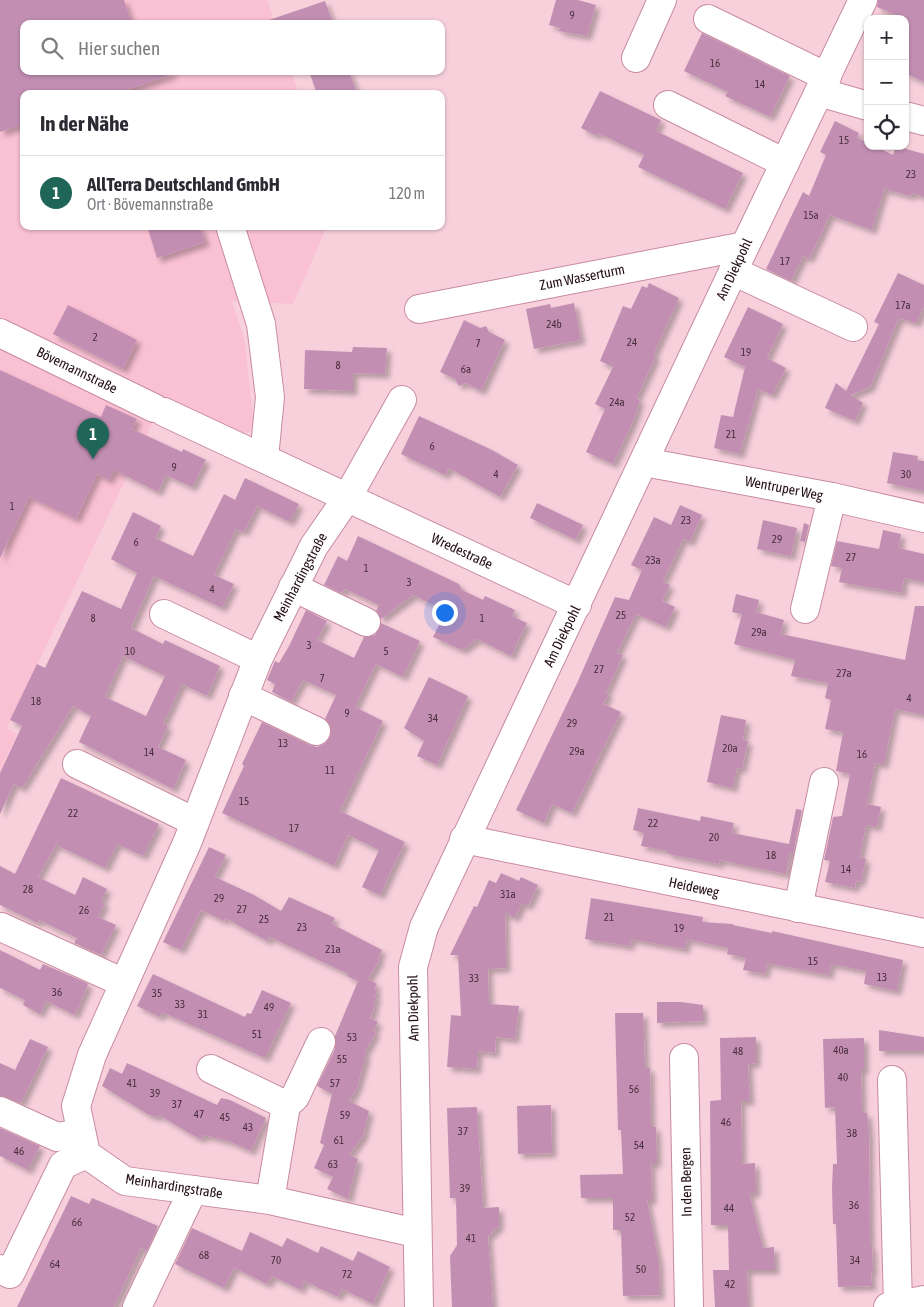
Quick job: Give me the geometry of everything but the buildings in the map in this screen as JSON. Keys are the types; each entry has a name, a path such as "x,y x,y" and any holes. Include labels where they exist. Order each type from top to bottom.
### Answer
{"street":[{"path":"636,58 662,0"},
{"name":"Am Diekpohl","path":"419,1307 416,1233 413,967 424,927 464,839 577,605 733,271 863,0"},
{"path":"708,20 823,85 866,105"},
{"path":"668,106 785,163"},
{"path":"909,117 924,121"},
{"path":"231,230 262,324 270,397 264,458"},
{"name":"Zum Wasserturm","path":"419,309 745,246"},
{"path":"733,271 853,327"},
{"name":"Bövemannstraße","path":"0,333 159,410"},
{"path":"348,498 402,400"},
{"name":"Wredestraße","path":"159,410 577,605"},
{"name":"Wentruper Weg","path":"644,462 832,497 924,518"},
{"path":"805,609 832,497"},
{"name":"Meinhardingstraße","path":"348,498 314,546 258,658 195,822 92,1055 76,1106 83,1144 125,1181 270,1200 416,1233"},
{"path":"293,588 366,622"},
{"path":"164,614 258,658"},
{"path":"243,696 316,730"},
{"path":"77,764 195,822"},
{"path":"798,908 824,782"},
{"name":"Heideweg","path":"464,839 924,933"},
{"path":"2,927 124,983"},
{"path":"270,1200 286,1105 295,1097 322,1042"},
{"name":"In den Bergen","path":"684,1058 689,1307"},
{"path":"211,1070 286,1105"},
{"path":"892,1080 903,1304"},
{"path":"0,1111 57,1136 83,1144 63,1165 10,1274 0,1270"},
{"path":"137,1307 194,1190"}],"shaded area":[{"path":"0,0 267,0 274,20 20,20 20,75 292,75 298,90 20,90 20,230 325,230 293,304 232,301 245,342 254,430 233,437 162,403 7,728 17,734 0,771"}],"place":[{"name":"AllTerra Deutschland GmbH","path":"93,459"}]}
